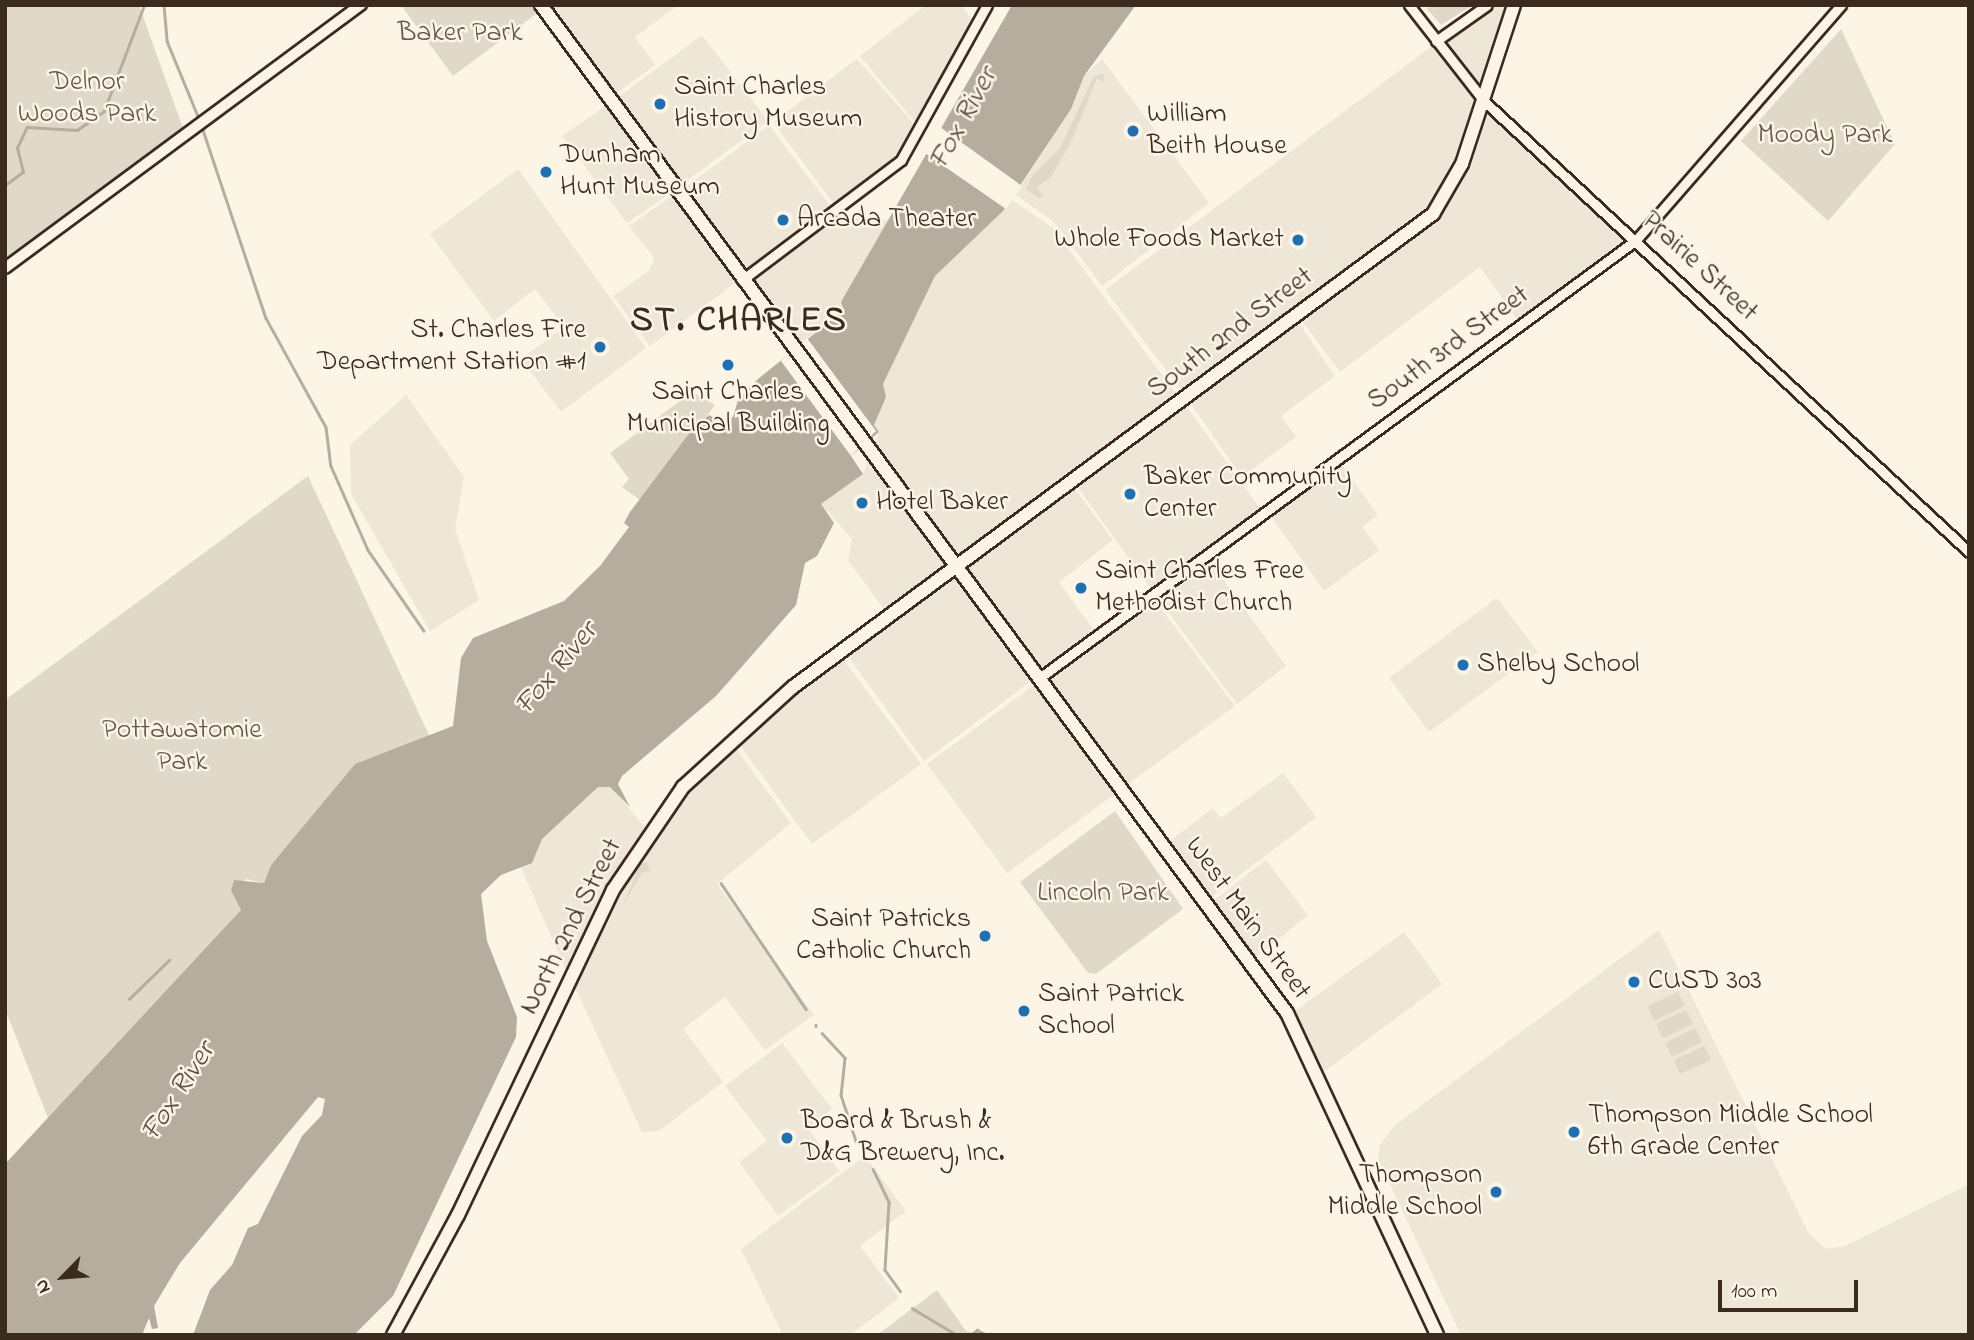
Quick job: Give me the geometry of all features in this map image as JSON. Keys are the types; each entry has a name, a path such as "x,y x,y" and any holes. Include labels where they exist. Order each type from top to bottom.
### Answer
{"main road":[{"path":"5,268 361,5"},
{"name":"West Main Street","path":"541,5 792,349 1287,1013 1437,1335"},
{"name":"South 2nd Street","path":"957,567 1433,214 1451,188 1484,101 1514,5"},
{"name":"North 2nd Street","path":"393,1335 458,1216 609,898 663,812 748,722 957,567"}],"street":[{"path":"742,280 901,160 987,5"},
{"name":"Prairie Street","path":"1409,5 1484,101 1969,552"},
{"path":"1436,41 1487,5"},
{"name":"South 3rd Street","path":"1038,679 1636,240 1841,5"}],"shaded area":[{"path":"553,5 678,5 635,37 655,65 611,97 547,9"},
{"path":"926,5 961,5 975,23 919,127 860,56"},
{"path":"1490,5 1511,5 1483,97 1438,42"},
{"path":"702,35 768,121 677,188 613,101"},
{"path":"1435,44 1481,101 1430,212 1185,395 1105,290"},
{"path":"857,59 920,131 899,158 836,207 773,122"},
{"path":"1102,59 1209,203 1102,286 1055,223 1015,194 1071,109 1084,76"},
{"path":"610,103 674,191 627,223 562,136"},
{"path":"1485,106 1632,240 1520,323 1480,267 1340,372 1300,318 1434,215"},
{"path":"769,125 835,212 891,221 842,302 844,310 795,348 679,192"},
{"path":"518,169 646,348 561,412 521,359 564,327 535,289 494,321 430,234"},
{"path":"676,193 739,280 650,346 613,296 650,270 654,258 629,226"},
{"path":"1011,199 1053,228 1180,399 958,565 872,451 879,432 874,425 885,397 883,384 935,276"},
{"path":"1296,319 1335,376 1281,416 1296,437 1242,477 1188,400"},
{"path":"406,395 464,477 455,529 479,600 430,631 351,494 350,445"},
{"path":"1184,403 1262,511 1153,592 1075,483"},
{"path":"870,457 1034,679 924,761 844,651 888,615 848,560 852,539 821,504 863,474"},
{"path":"1339,461 1378,515 1362,527 1379,550 1324,591 1268,512"},
{"path":"1071,484 1113,540 1059,582 1095,632 1039,676 960,568"},
{"path":"1207,557 1286,666 1237,704 1155,595"},
{"path":"1152,597 1235,706 1124,787 1041,680"},
{"name":"Shelby School","path":"1497,598 1538,652 1429,732 1389,678"},
{"path":"840,655 921,764 812,844 734,737"},
{"path":"1037,683 1120,790 1007,873 927,764"},
{"path":"730,741 791,823 717,884 814,1015 765,1050 725,997 683,1029 723,1082 659,1131 642,1132 573,983 602,918 662,820"},
{"path":"600,773 647,830 605,897 569,977 518,861"},
{"path":"1283,773 1316,817 1206,901 1165,845 1213,808 1221,818"},
{"path":"1266,860 1308,915 1251,961 1209,904"},
{"name":"Thompson Middle School 6th Grade Center","path":"1659,930 1809,1234 1826,1249 1845,1246 1969,1184 1969,1335 1461,1335 1378,1159 1380,1145 1395,1125"},
{"path":"1404,932 1442,984 1321,1074 1291,1014"},
{"path":"782,1043 832,1109 808,1128 839,1171 778,1216 739,1162 767,1141 725,1086"},
{"path":"865,1156 906,1211 860,1246 899,1298 850,1335 783,1335 741,1249"}],"green space":[{"name":"Delnor Woods Park","path":"5,5 139,5 184,131 5,263"},
{"name":"Baker Park","path":"401,5 535,5 540,11 453,76"},
{"path":"1432,5 1473,5 1441,25 1427,9"},
{"name":"Moody Park","path":"1841,29 1895,144 1828,221 1741,141"},
{"path":"1103,74 1105,83 1097,78 1072,140 1051,177 1037,187 1043,196 1038,198 1026,189 1032,176 1060,148 1094,76"},
{"path":"692,392 715,405 640,500 622,487 629,479 610,453"},
{"name":"Pottawatomie Park","path":"308,476 430,737 355,764 271,865 264,883 246,879 232,894 241,910 50,1123 5,1009 5,700"},
{"name":"Lincoln Park","path":"1115,811 1183,909 1096,974 1088,973 1020,882"},
{"path":"647,862 650,871 642,873 623,905 640,865"},
{"path":"1678,992 1685,1006 1654,1021 1648,1006"},
{"path":"1686,1010 1693,1024 1663,1038 1656,1024"},
{"path":"1695,1028 1702,1042 1672,1057 1665,1043"},
{"path":"1704,1046 1711,1060 1680,1074 1674,1060"},
{"path":"937,1290 966,1331 982,1335 877,1335"}],"water":[{"name":"Fox River","path":"1012,5 1136,5 1084,76 1071,109 1003,211 935,276 883,384 886,397 874,425 879,432 851,456 863,474 821,504 834,523 817,556 805,563 796,605 716,696 622,776 618,784 630,807 610,787 598,787 542,839 532,863 501,875 481,894 487,941 517,1017 516,1037 393,1296 354,1335 193,1335 210,1290 232,1265 248,1228 258,1224 302,1136 322,1115 325,1099 318,1097 180,1263 154,1306 158,1328 152,1329 149,1318 142,1335 5,1335 5,1164 241,910 231,891 234,880 264,883 271,865 355,764 453,726 461,658 473,638 564,601 600,566 629,527 624,523 630,512 694,427 709,415 720,421 733,417 738,400 758,379 844,310 841,302"}],"pier":[{"path":"940,127 1022,186 1006,209 925,153"},
{"path":"807,338 876,431 851,456 781,361"}],"waterway":[{"path":"5,185 23,172 17,148 27,127 77,130 104,111 144,5"},
{"path":"164,5 167,41 200,121"},
{"path":"202,127 266,318 326,427 331,466 368,550 424,631"},
{"path":"721,883 806,1009"},
{"path":"129,999 169,960"},
{"path":"822,1033 845,1058 841,1095 856,1141"},
{"path":"873,1169 889,1202 885,1270 900,1291"},
{"path":"912,1308 957,1335"},
{"path":"971,1335 977,1330 987,1335"}],"place":[{"name":"Saint Charles History Museum","path":"660,104"},
{"name":"William Beith House","path":"1133,131"},
{"name":"Dunham Hunt Museum","path":"546,172"},
{"name":"Arcada Theater","path":"783,220"},
{"name":"Whole Foods Market","path":"1298,240"},
{"name":"St. Charles Fire Department Station #1","path":"600,347"},
{"name":"Saint Charles Municipal Building","path":"728,365"},
{"name":"Baker Community Center","path":"1130,494"},
{"name":"Hotel Baker","path":"862,503"},
{"name":"Saint Charles Free Methodist Church","path":"1081,588"},
{"name":"Shelby School","path":"1463,665"},
{"name":"Saint Patricks Catholic Church","path":"985,936"},
{"name":"CUSD 303","path":"1634,982"},
{"name":"Saint Patrick School","path":"1024,1011"},
{"name":"Thompson Middle School 6th Grade Center","path":"1574,1132"},
{"name":"Board & Brush & D&G Brewery, Inc.","path":"787,1138"},
{"name":"Thompson Middle School","path":"1496,1192"}],"district":[{"name":"ST. CHARLES","path":"739,322"}]}
